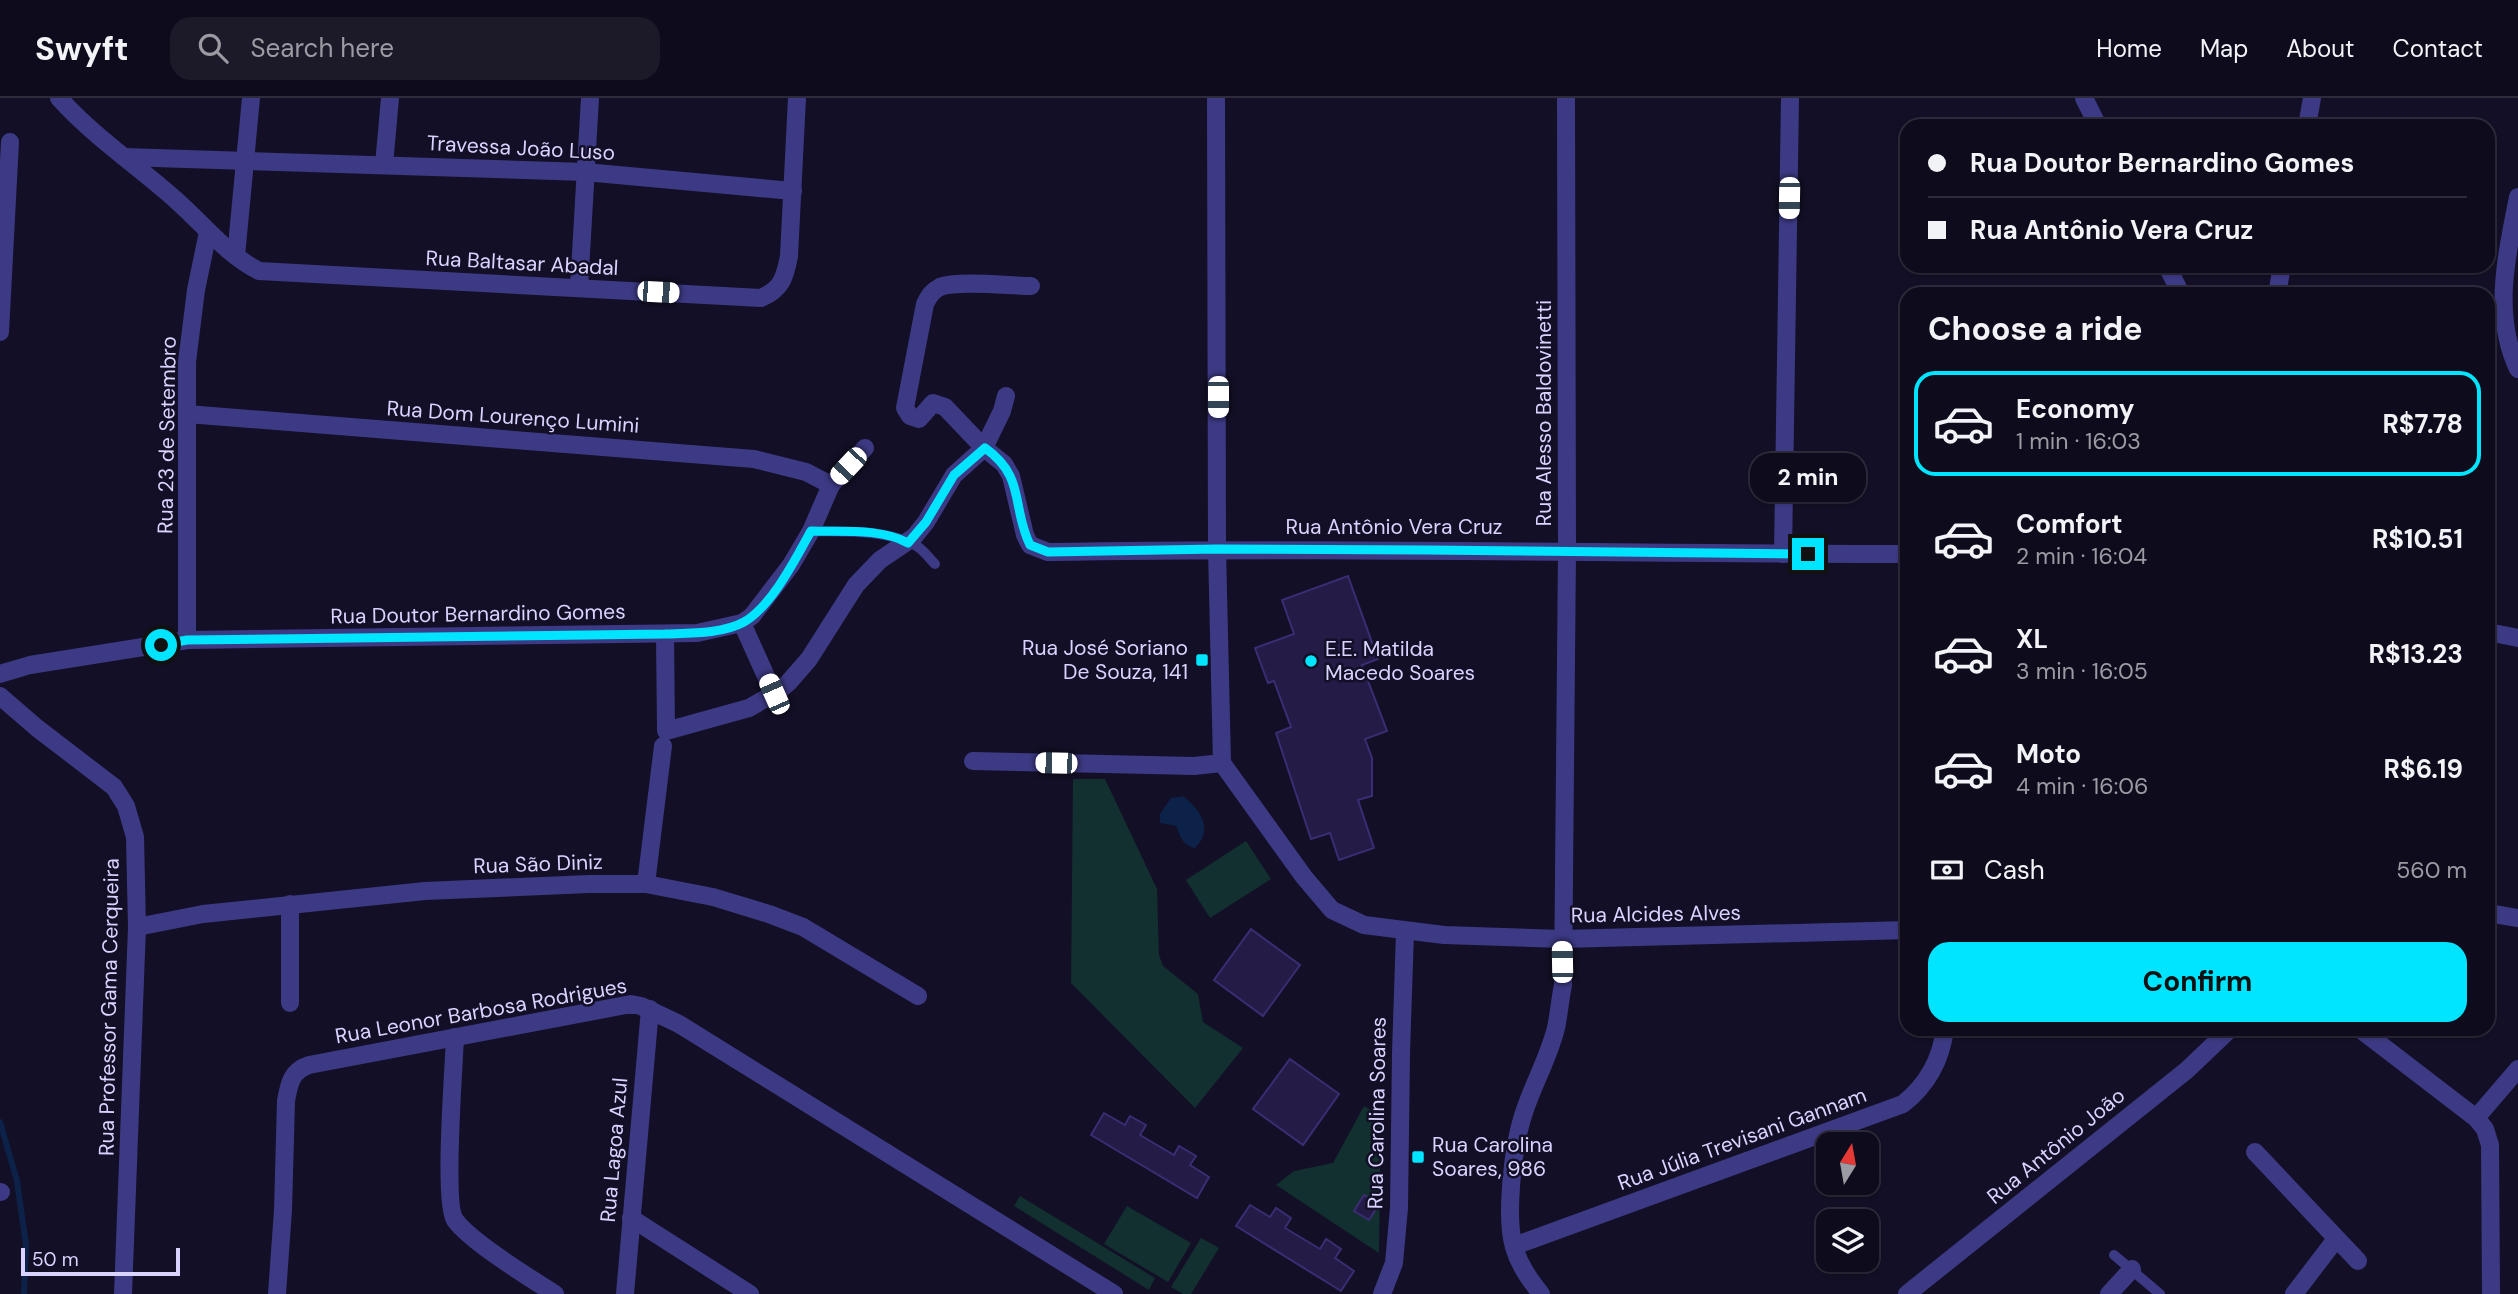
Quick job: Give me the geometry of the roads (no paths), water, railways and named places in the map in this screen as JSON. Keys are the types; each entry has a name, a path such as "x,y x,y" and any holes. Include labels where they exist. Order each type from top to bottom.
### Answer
{"street":[{"name":"Rua Baltasar Abadal","path":"59,98 94,134 178,202 236,256 259,271 761,298 776,292 785,277 793,191 797,98"},
{"path":"236,256 251,98"},
{"path":"384,165 390,98"},
{"path":"579,288 590,98"},
{"path":"973,761 1194,766 1222,763 1217,549 1216,98"},
{"name":"Rua Alesso Baldovinetti","path":"1514,1246 1511,1213 1514,1161 1522,1118 1543,1069 1556,1028 1563,985 1567,551 1566,98"},
{"path":"1783,554 1790,98"},
{"path":"2084,98 2094,119"},
{"path":"2308,119 2312,98"},
{"path":"0,332 10,142"},
{"name":"Travessa João Luso","path":"124,157 584,172 793,191"},
{"path":"2518,197 2503,298 2510,353 2518,369"},
{"name":"Rua 23 de Setembro","path":"187,640 187,362 196,290 208,232"},
{"path":"985,448 938,403 929,405 919,419 905,412 925,304 931,293 941,287 1031,286"},
{"path":"664,738 749,708 789,682 809,659 839,609 869,570 908,543 926,522 954,475 985,448 1006,396"},
{"name":"Rua Dom Lourenço Lumini","path":"187,414 754,459 806,472 831,485"},
{"path":"774,694 742,623 769,597 811,531 831,485 865,448"},
{"name":"Rua Antônio Vera Cruz","path":"985,448 1004,464 1011,475 1025,535 1030,545 1048,552 1217,549 1900,554"},
{"name":"Rua Doutor Bernardino Gomes","path":"0,674 30,665 187,640 665,634 697,633 742,623"},
{"path":"2495,633 2518,638"},
{"path":"646,884 664,738 665,634"},
{"name":"Rua Professor Gama Cerqueira","path":"0,696 120,794 135,837 137,927 123,1294"},
{"name":"Rua Alcides Alves","path":"1222,763 1304,877 1332,910 1364,925 1444,935 1562,939 1900,930"},
{"name":"Rua São Diniz","path":"137,927 202,914 425,891 646,884 713,897 792,923 918,996"},
{"path":"290,904 290,1003"},
{"path":"2495,914 2518,918"},
{"name":"Rua Carolina Soares","path":"1382,1294 1394,1263 1399,1208 1405,932"},
{"name":"Rua Leonor Barbosa Rodrigues","path":"277,1294 284,1210 286,1101 292,1076 309,1065 631,1004 650,1009 679,1024 1114,1294"},
{"name":"Rua Lagoa Azul","path":"625,1294 650,1009"},
{"name":"Rua Júlia Trevisani Gannam","path":"1514,1246 1903,1104 1919,1092 1928,1080 1943,1036"},
{"name":"Rua Antônio João","path":"1908,1294 2187,1070 2223,1036"},
{"path":"2369,1036 2476,1118 2485,1129 2490,1145 2491,1294"},
{"path":"455,1037 449,1174 452,1214 467,1233 555,1294"},
{"path":"2476,1118 2518,1069"},
{"path":"2255,1152 2358,1261"},
{"path":"631,1218 750,1294"},
{"path":"2294,1294 2336,1238"},
{"path":"1514,1246 1525,1272 1541,1294"},
{"path":"2109,1294 2132,1269"}],"lane":[{"path":"811,531 898,537 917,546 935,564"},
{"path":"2115,1255 2160,1294"}],"water":[{"path":"1183,796 1195,807 1203,820 1204,834 1195,848 1185,843 1176,826 1160,823 1160,814 1171,798"}],"waterway":[{"path":"0,1122 17,1181 26,1245 24,1294"}],"place":[{"name":"Rua José Soriano De Souza, 141","path":"1202,660"},
{"name":"E.E. Matilda Macedo Soares","path":"1311,661"},
{"name":"Rua Carolina Soares, 986","path":"1418,1157"}]}
